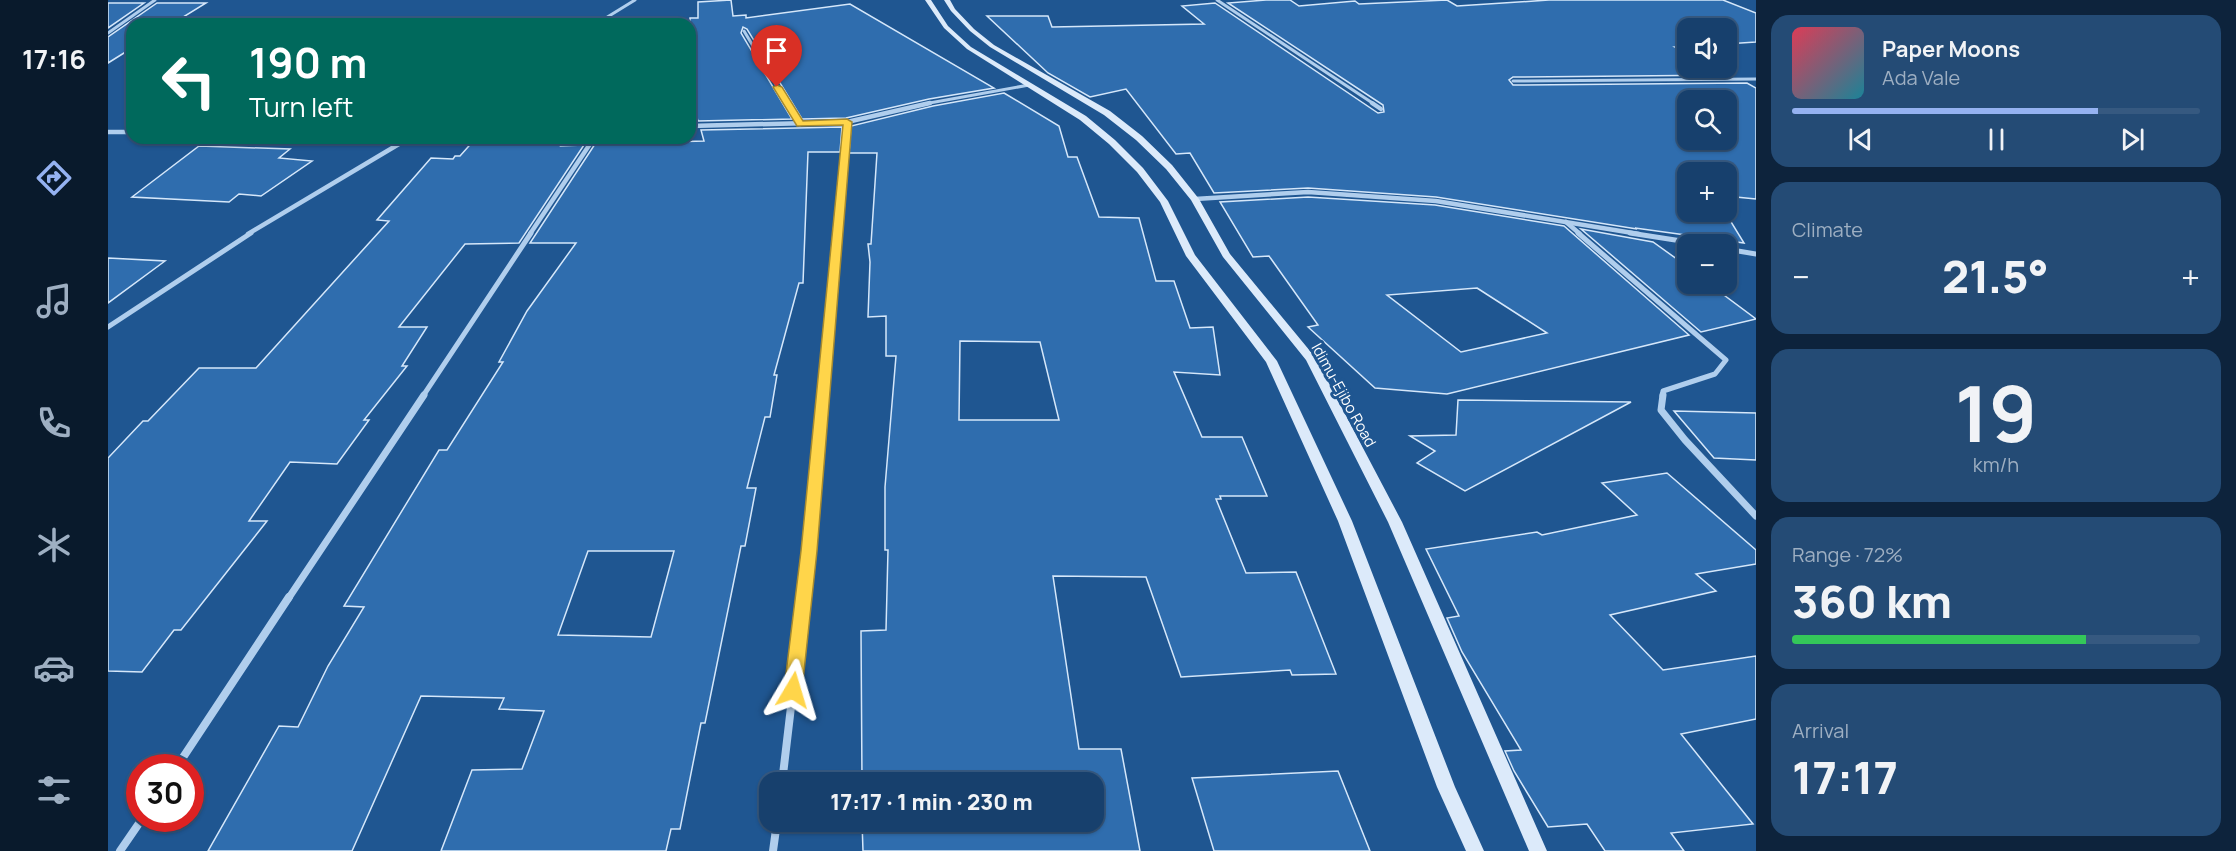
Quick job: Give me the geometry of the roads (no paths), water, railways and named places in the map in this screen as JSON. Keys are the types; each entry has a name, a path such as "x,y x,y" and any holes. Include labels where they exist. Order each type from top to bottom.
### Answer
{"main road":[{"path":"928,0 946,27 969,48 1083,118 1112,142 1140,170 1164,201 1191,256 1271,361 1345,521 1446,787 1475,851"},
{"name":"Idimu-Ejibo Road","path":"947,0 972,30 992,46 1107,113 1139,138 1169,167 1195,199 1226,255 1311,359 1395,522 1538,851"}],"street":[{"path":"129,18 155,0"},
{"path":"606,18 635,0"},
{"path":"1217,0 1381,109"},
{"path":"108,33 126,20"},
{"path":"744,32 800,124"},
{"path":"1513,81 1756,79"},
{"path":"696,126 847,122 952,98 1029,85"},
{"path":"783,772 809,551 847,122"},
{"path":"108,132 126,132"},
{"path":"108,327 287,209 399,144"},
{"path":"185,754 590,144"},
{"path":"1195,199 1308,192 1436,201 1677,240"},
{"path":"1566,222 1726,360 1715,374 1663,391 1661,410 1684,440 1756,516"},
{"path":"1737,251 1756,254"},
{"path":"120,851 133,832"},
{"path":"773,851 776,832"}]}
